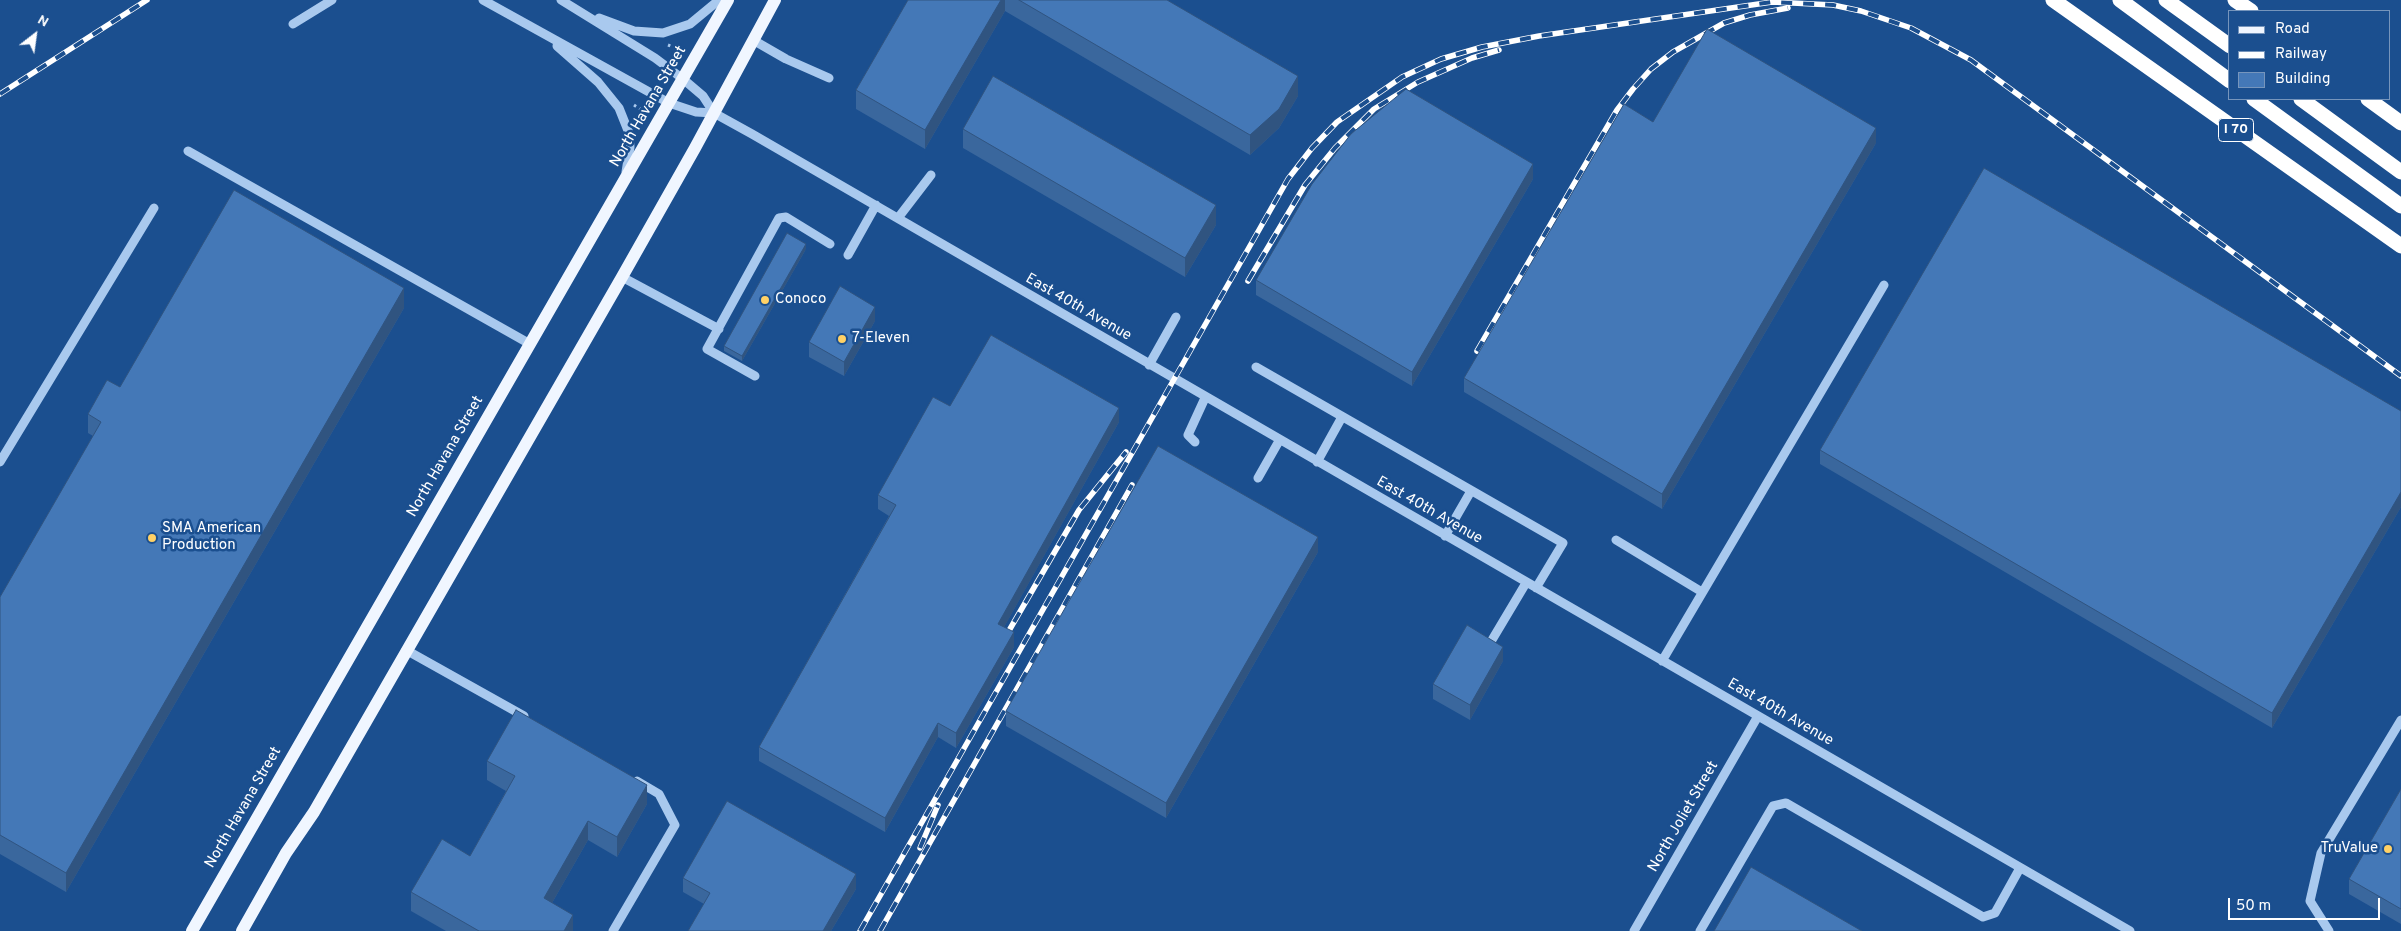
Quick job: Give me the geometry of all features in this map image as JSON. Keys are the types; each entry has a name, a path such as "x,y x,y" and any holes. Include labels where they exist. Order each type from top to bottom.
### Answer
{"highway":[{"path":"2044,0 2070,13"},
{"name":"I 70","path":"2053,0 2401,246"},
{"path":"2120,0 2228,80"},
{"path":"2166,0 2228,45"},
{"path":"2235,0 2250,10"},
{"path":"2240,0 2251,10"},
{"path":"2255,100 2401,206"},
{"path":"2302,100 2401,172"},
{"path":"2369,100 2401,123"}],"main road":[{"name":"North Havana Street","path":"192,931 728,0"},
{"path":"242,931 622,277 775,0"}],"street":[{"path":"294,24 332,0"},
{"name":"East 40th Avenue","path":"482,0 669,103 696,112 714,113"},
{"name":"East 40th Avenue","path":"562,0 684,79 702,96 714,113 2130,931"},
{"path":"580,11 634,31 663,33 690,24 719,0"},
{"path":"546,35 598,82 619,108 629,133 629,155 624,182"},
{"path":"753,40 786,59 829,78"},
{"path":"188,151 530,344"},
{"path":"898,218 931,175"},
{"path":"848,255 876,205"},
{"path":"0,462 154,208"},
{"path":"755,376 708,351 707,348 779,218 786,217 830,244"},
{"path":"622,277 719,329"},
{"path":"1662,661 1884,285"},
{"path":"1149,366 1176,317"},
{"path":"1256,367 1563,543 1536,588"},
{"path":"1195,442 1188,435 1205,398"},
{"path":"1317,462 1342,416"},
{"path":"1258,478 1279,441"},
{"path":"1445,536 1471,491"},
{"path":"1616,540 1702,592"},
{"path":"1489,645 1526,583"},
{"path":"406,650 531,720"},
{"name":"North Joliet Street","path":"1634,931 1758,716"},
{"path":"2330,931 2310,901 2321,853 2401,720"},
{"path":"613,931 675,825 658,794 625,774"},
{"path":"1700,931 1773,806 1786,803 1983,917 1995,913 2020,868"}],"path":[{"path":"668,44 671,48 683,51"},
{"path":"634,105 646,114"}],"building":[{"path":"908,0 1001,0 925,130 856,90"},
{"path":"1019,0 1167,0 1298,76 1279,109 1250,135"},
{"path":"1707,29 1876,128 1662,494 1464,378 1624,104 1653,122"},
{"path":"993,76 1216,205 1185,258 963,129"},
{"path":"1406,89 1533,164 1412,372 1256,280 1312,184 1351,134"},
{"path":"1984,168 2401,411 2401,492 2272,713 1820,450"},
{"path":"234,190 404,288 66,873 0,835 0,597 101,422 88,414 107,380 120,387"},
{"name":"Conoco","path":"787,233 806,244 742,356 724,346"},
{"name":"7-Eleven","path":"840,286 875,307 844,362 809,342"},
{"path":"991,335 1119,408 998,624 1014,632 956,733 938,723 885,818 759,747 896,505 878,495 933,397 950,406"},
{"path":"1158,446 1318,537 1166,803 1006,711"},
{"path":"1467,625 1503,647 1470,705 1433,684"},
{"path":"516,710 647,785 617,837 588,821 544,898 573,915 564,931 479,931 411,892 442,839 470,856 515,776 487,761"},
{"name":"TruValue","path":"2401,789 2401,909 2349,879"},
{"path":"727,801 856,874 823,931 688,931 710,893 683,878"},
{"path":"1751,867 1862,931 1714,931"}],"railway":[{"path":"0,94 147,0"},
{"path":"860,931 1288,179 1312,148 1337,122 1402,77 1441,59 1482,47 1539,36 1772,2 1833,5 1861,11 1911,28 1971,60 2401,376"},
{"path":"1477,351 1617,110 1651,69 1673,52 1724,23 1750,15 1788,8"},
{"path":"1248,281 1305,185 1335,148 1374,109 1418,82 1472,58 1499,50"},
{"path":"1003,641 1079,510 1126,452"},
{"path":"880,931 1132,485"},
{"path":"920,848 938,805"}],"place":[{"name":"Conoco","path":"765,300"},
{"name":"7-Eleven","path":"842,339"},
{"name":"SMA American Production","path":"152,538"},
{"name":"TruValue","path":"2388,849"}]}
